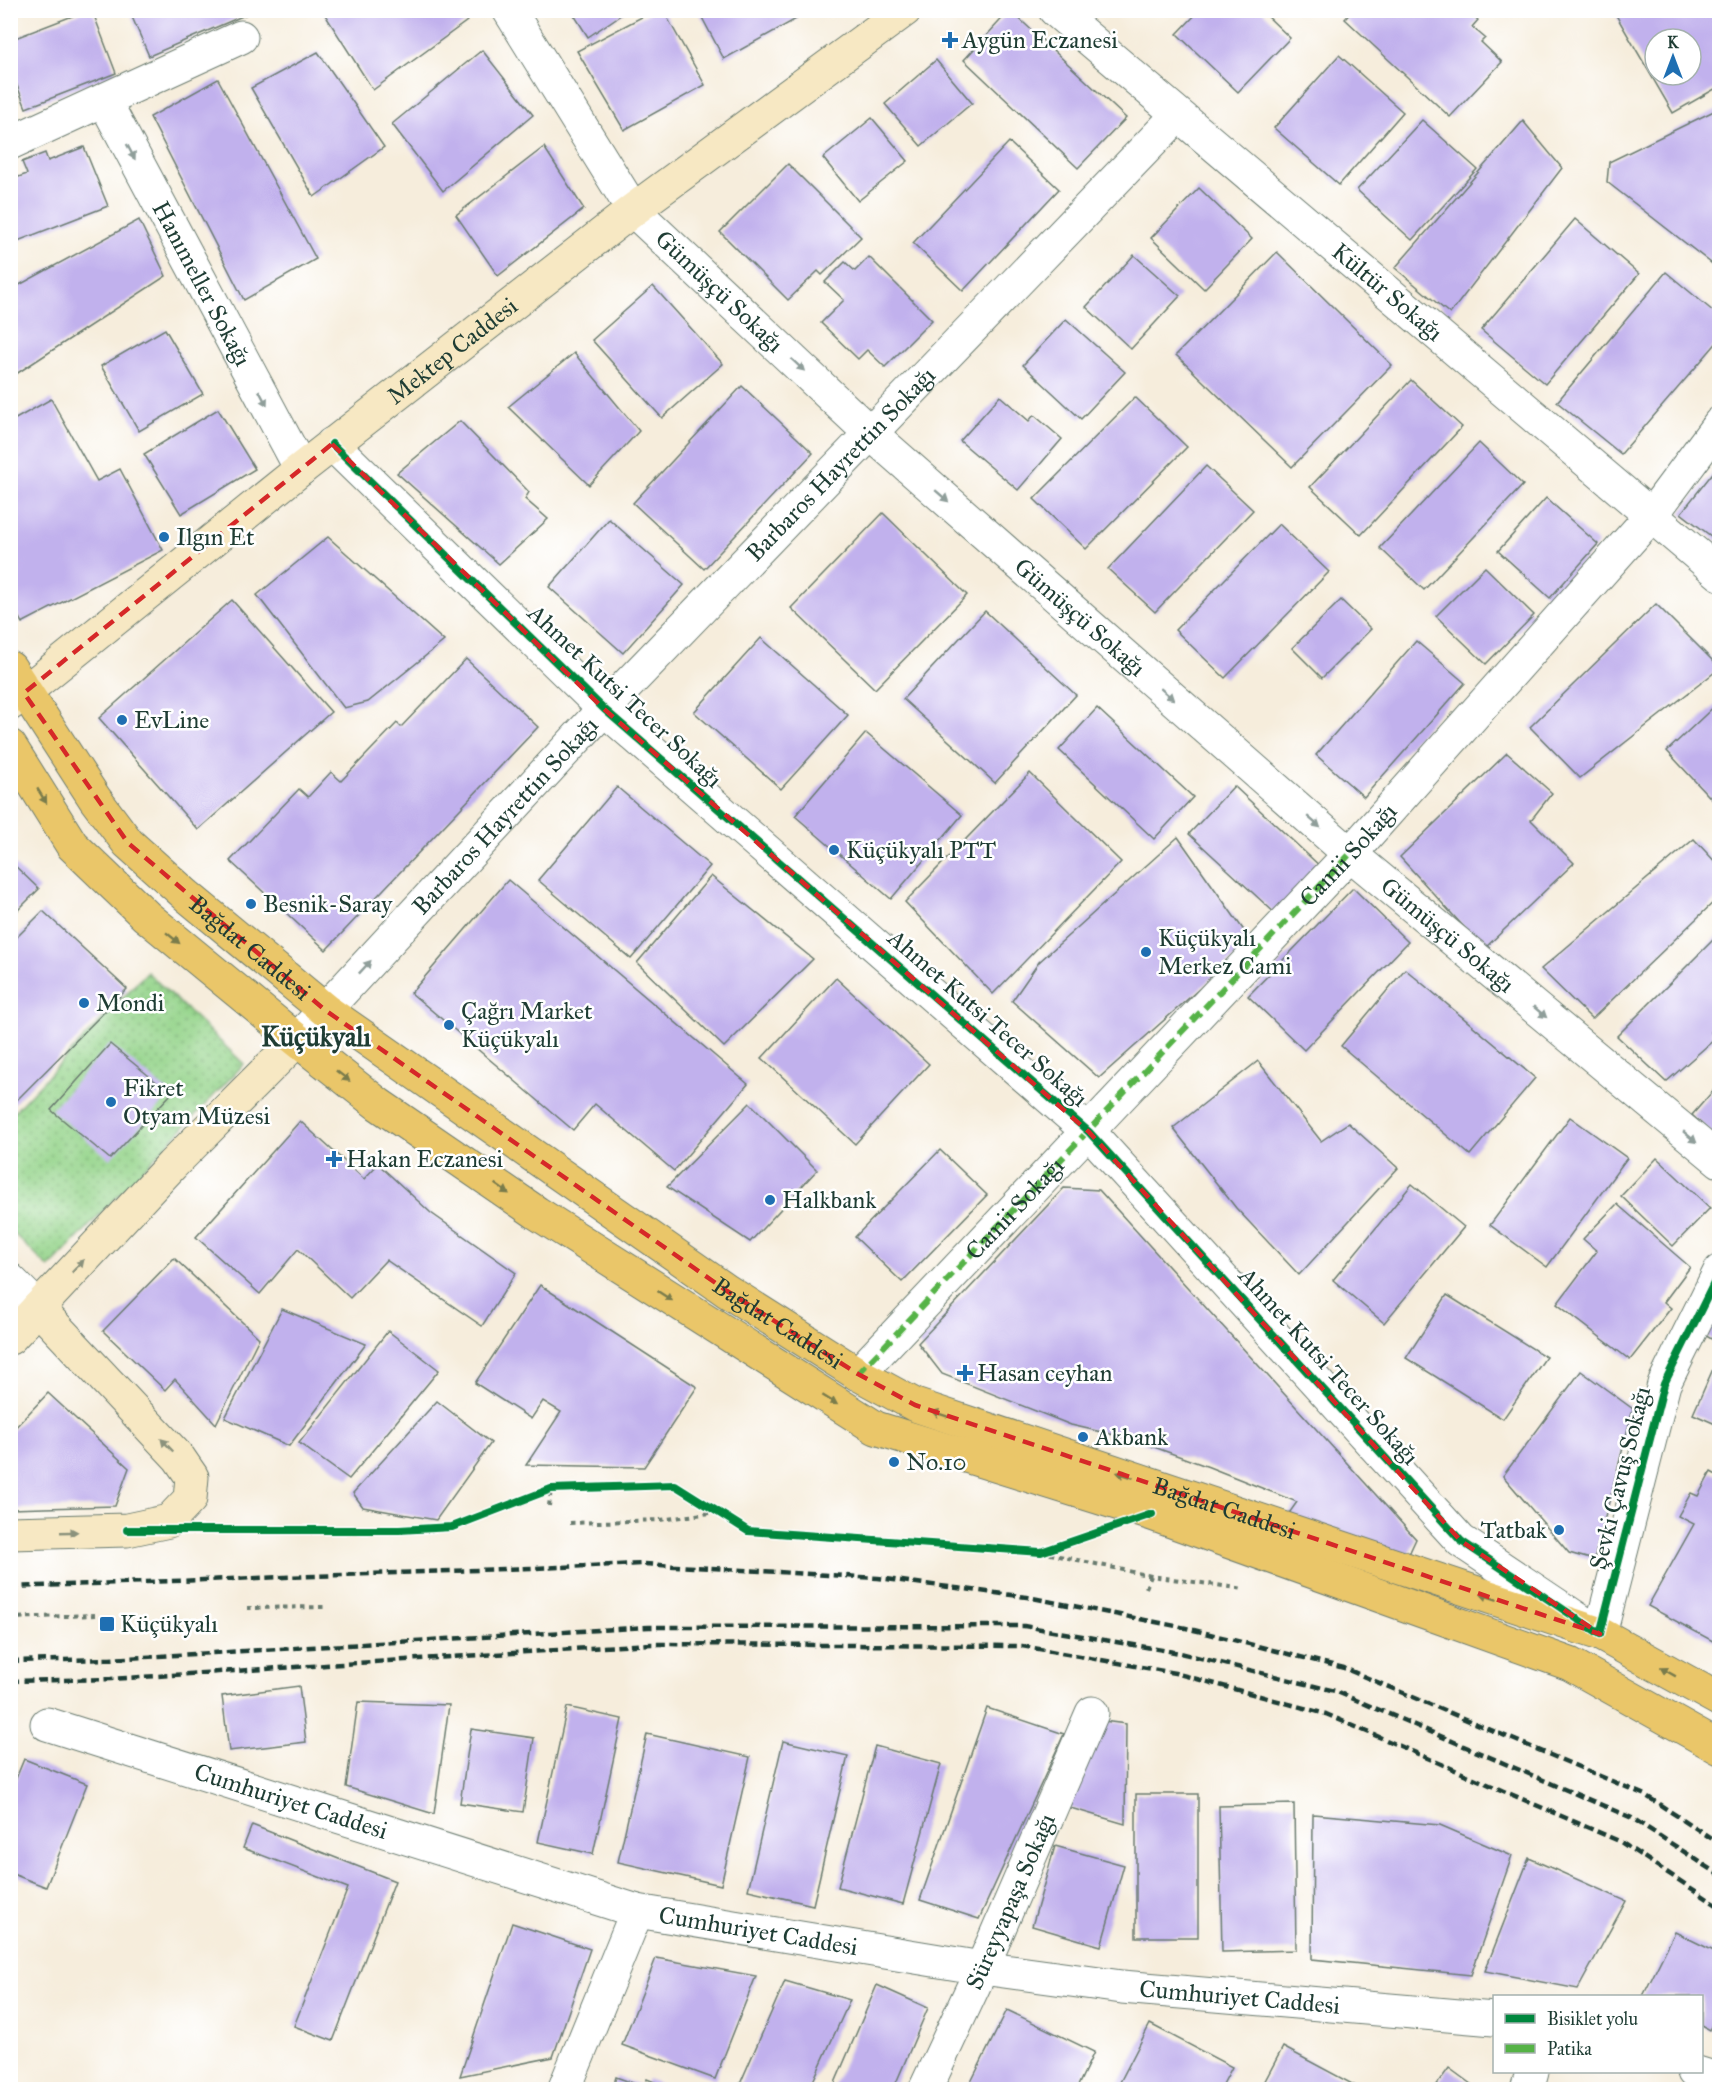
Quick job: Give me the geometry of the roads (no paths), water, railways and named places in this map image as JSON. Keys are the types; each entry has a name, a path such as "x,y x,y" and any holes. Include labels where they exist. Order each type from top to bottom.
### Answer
{"main road":[{"name":"Bağdat Caddesi","path":"15,688 128,843 186,895 326,1010 727,1291 858,1374 915,1405 1600,1634 1719,1700"},
{"name":"Bağdat Caddesi","path":"10,746 72,845 146,916 378,1104 537,1214 876,1428 1152,1514 1570,1664 1719,1748"}],"street":[{"name":"Gümüşçü Sokağı","path":"509,10 633,210 869,432 1350,854 1719,1161"},
{"name":"Mektep Caddesi","path":"15,688 633,210 904,10"},
{"name":"Kültür Sokağı","path":"1055,10 1719,574"},
{"path":"10,143 241,37"},
{"name":"Hanımeller Sokağı","path":"104,100 300,469"},
{"name":"Barbaros Hayrettin Sokağı","path":"10,1338 172,1165 326,1010 604,709 869,432 1178,115"},
{"name":"Camii Sokağı","path":"858,1374 1350,854 1650,517 1719,423"},
{"name":"Ahmet Kutsi Tecer Sokağı","path":"332,444 604,709 1089,1132 1461,1541 1600,1634"},
{"name":"Şevki Çavuş Sokağı","path":"1600,1634 1664,1384 1719,1271"},
{"path":"10,1280 179,1458 192,1477 190,1499 169,1521 127,1530 10,1533"},
{"name":"Süreyyapaşa Sokağı","path":"925,2090 982,1968 1092,1713"},
{"name":"Cumhuriyet Caddesi","path":"47,1724 637,1911 982,1968 1122,1987 1493,2019"},
{"path":"564,2090 637,1911"},
{"path":"1527,2090 1532,2073"},
{"path":"1697,2073 1719,2080"}],"railway":[{"path":"10,1587 643,1564 878,1578 1027,1597 1186,1628 1344,1668 1645,1795 1720,1844"},
{"path":"10,1661 110,1659 649,1627 1024,1626 1180,1653 1335,1691 1632,1818 1720,1875"},
{"path":"10,1681 111,1679 651,1644 1022,1646 1175,1673 1326,1714 1619,1841 1720,1907"}],"place":[{"name":"Aygün Eczanesi","path":"950,40"},
{"name":"Ilgın Et","path":"164,537"},
{"name":"EvLine","path":"122,720"},
{"name":"Küçükyalı PTT","path":"834,850"},
{"name":"Besnik-Saray","path":"251,904"},
{"name":"Küçükyalı Merkez Cami","path":"1146,952"},
{"name":"Mondi","path":"84,1003"},
{"name":"Çağrı Market Küçükyalı","path":"449,1025"},
{"name":"Fikret Otyam Müzesi","path":"111,1102"},
{"name":"Hakan Eczanesi","path":"334,1159"},
{"name":"Halkbank","path":"770,1200"},
{"name":"Hasan ceyhan","path":"965,1373"},
{"name":"Akbank","path":"1083,1437"},
{"name":"No.10","path":"894,1462"},
{"name":"Tatbak","path":"1559,1530"},
{"name":"Küçükyalı","path":"107,1624"}],"district":[{"name":"Küçükyalı","path":"316,1036"}]}
